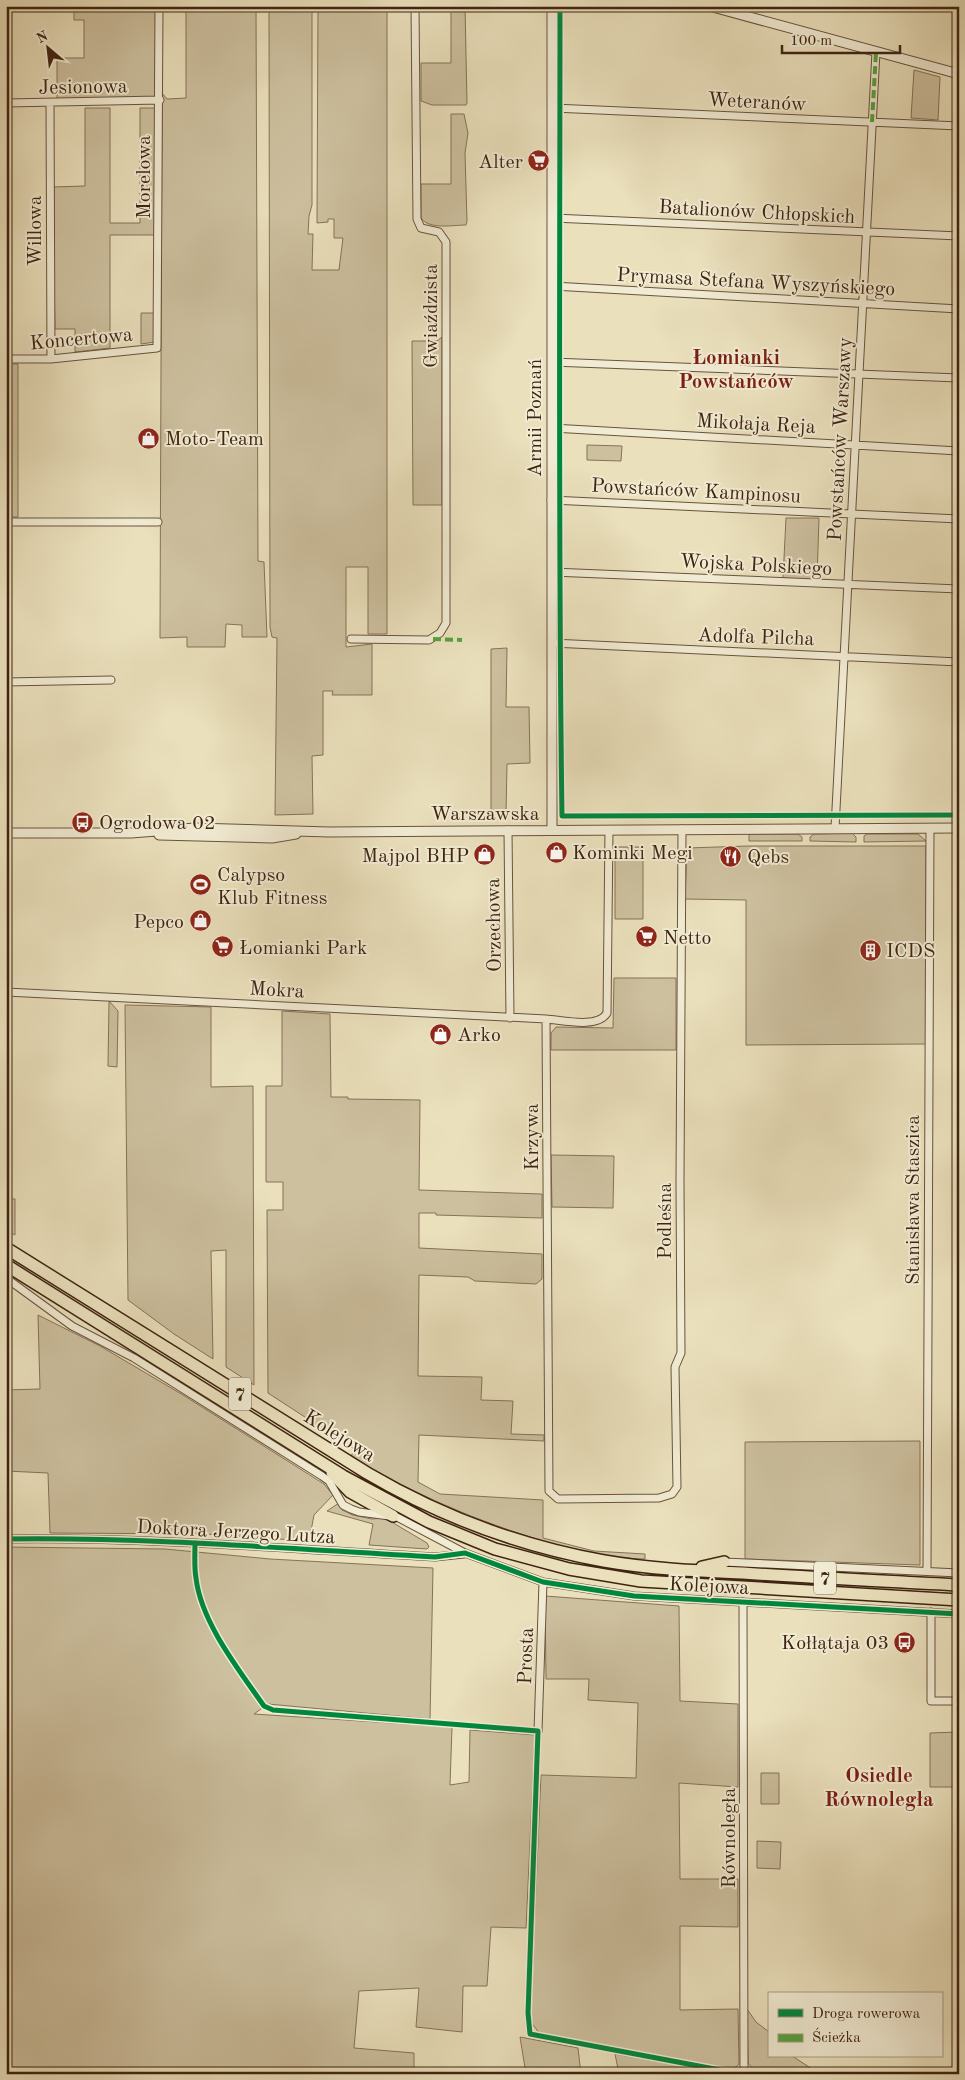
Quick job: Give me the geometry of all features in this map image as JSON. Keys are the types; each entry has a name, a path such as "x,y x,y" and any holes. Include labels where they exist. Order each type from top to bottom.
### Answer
{"highway":[{"name":"Kolejowa","path":"6,1248 343,1459 419,1501 488,1530 548,1548 604,1561 691,1570 959,1585"},
{"name":"Kolejowa","path":"6,1265 324,1471 446,1530 508,1553 569,1569 661,1583 959,1600"},
{"path":"324,1471 344,1488 393,1516"},
{"path":"691,1570 724,1562"}],"street":[{"name":"Morelowa","path":"158,348 159,6"},
{"name":"Gwiaździsta","path":"351,639 433,639 440,633 446,623 446,242 440,232 421,228 417,219 415,6"},
{"name":"Armii Poznań","path":"552,6 552,830"},
{"path":"709,6 959,74"},
{"name":"Powstańców Warszawy","path":"835,828 876,52"},
{"name":"Jesionowa","path":"6,103 160,100"},
{"name":"Willowa","path":"50,103 51,359"},
{"name":"Weteranów","path":"553,108 959,126"},
{"name":"Batalionów Chłopskich","path":"553,218 959,236"},
{"name":"Prymasa Stefana Wyszyńskiego","path":"552,286 959,308"},
{"name":"Koncertowa","path":"6,359 51,359 158,348"},
{"path":"552,362 959,378"},
{"name":"Mikołaja Reja","path":"552,428 959,451"},
{"name":"Powstańców Kampinosu","path":"551,500 959,519"},
{"path":"6,522 158,522"},
{"name":"Wojska Polskiego","path":"552,572 959,589"},
{"name":"Adolfa Pilcha","path":"552,644 959,662"},
{"path":"6,682 111,680"},
{"name":"Stanisława Staszica","path":"927,1571 930,828"},
{"name":"Warszawska","path":"6,833 187,833 272,838 311,832 959,828"},
{"name":"Podleśna","path":"558,1499 659,1498 672,1494 677,1487 675,1367 681,1352 682,829"},
{"name":"Orzechowa","path":"508,830 510,1018"},
{"path":"546,1020 593,1022 604,1018 607,1013 609,830"},
{"name":"Mokra","path":"6,992 546,1020"},
{"name":"Krzywa","path":"546,1020 549,1491 558,1499"},
{"path":"6,1278 72,1326 134,1358 324,1471"},
{"name":"Kolejowa","path":"393,1516 464,1554 543,1582 634,1596 959,1614"},
{"name":"Doktora Jerzego Lutza","path":"6,1539 60,1538 195,1543 435,1557 464,1554"},
{"name":"Kolejowa","path":"724,1562 959,1573"},
{"name":"Prosta","path":"538,1731 543,1582"},
{"name":"Równoległa","path":"743,1602 744,2074"},
{"path":"931,1612 931,1701 959,1701"}],"shaded area":[{"path":"74,6 156,6 156,99 57,99 57,58 84,58 84,20 74,20"},
{"path":"186,6 256,6 258,561 264,562 267,637 242,637 242,625 226,624 225,647 187,647 187,637 160,638 162,93 167,99 186,98"},
{"path":"269,6 312,6 312,205 308,234 313,234 312,270 339,270 343,238 334,238 334,219 328,219 328,222 317,223 318,6 387,6 387,634 368,634 368,567 346,567 346,647 372,644 372,695 332,695 333,691 323,691 323,755 312,756 313,814 275,815 277,638 272,637 270,627"},
{"path":"451,6 465,6 467,103 466,105 432,105 421,101 421,63 451,63"},
{"path":"914,70 940,77 938,120 911,118"},
{"path":"85,108 110,108 110,223 140,223 140,108 157,108 158,235 110,235 110,348 75,352 75,329 55,329 52,187 85,186"},
{"path":"451,114 464,114 468,133 465,153 467,221 466,225 435,225 425,222 421,218 421,184 451,184"},
{"path":"141,313 157,313 155,342 141,344"},
{"path":"442,337 442,505 413,505 412,341 437,341"},
{"path":"6,364 18,364 18,517 6,517"},
{"path":"587,445 622,446 621,461 587,460"},
{"path":"786,518 819,518 817,580 783,578"},
{"path":"507,648 506,707 529,707 530,763 507,764 506,813 491,813 491,649"},
{"path":"852,833 856,837 856,842 810,841 810,837 814,834"},
{"path":"749,834 798,834 802,837 802,841 749,841"},
{"path":"867,834 918,834 926,841 864,842 864,836"},
{"path":"926,846 926,1044 746,1045 746,900 685,899 687,848"},
{"path":"615,847 643,847 643,919 615,919"},
{"path":"614,978 676,978 676,1050 551,1050 551,1033 556,1027 613,1028"},
{"path":"109,1001 118,1011 117,1067 108,1066"},
{"path":"125,1005 211,1007 211,1087 253,1086 254,1385 226,1367 226,1250 211,1251 213,1359 174,1334 128,1300"},
{"path":"282,1011 330,1014 331,1097 420,1100 419,1190 542,1194 542,1218 419,1213 419,1248 542,1254 542,1279 536,1284 475,1281 468,1277 419,1275 418,1376 482,1377 481,1400 513,1401 511,1434 544,1435 544,1441 419,1435 418,1482 440,1494 543,1500 543,1538 594,1551 645,1554 645,1559 608,1556 547,1542 447,1506 398,1483 351,1457 354,1449 268,1393 267,1210 283,1210 283,1182 266,1182 266,1086 282,1086"},
{"path":"551,1155 614,1156 613,1208 552,1207"},
{"path":"6,1199 15,1199 15,1235 6,1230"},
{"path":"38,1315 100,1346 183,1395 324,1484 333,1495 314,1515 311,1531 323,1533 322,1542 206,1534 50,1533 48,1473 6,1471 6,1390 40,1389"},
{"path":"920,1441 920,1565 745,1559 745,1442"},
{"path":"339,1503 342,1510 353,1515 372,1519 385,1518 427,1543 429,1547 427,1549 369,1545 373,1524 327,1511"},
{"path":"6,1547 165,1549 270,1559 433,1568 430,1719 268,1704 254,1714 452,1727 450,1785 469,1782 470,1730 535,1735 526,1928 491,1927 487,1986 463,1986 462,2032 416,2027 419,1988 359,1991 354,2048 414,2053 414,2074 6,2074"},
{"path":"545,1596 679,1606 680,1701 738,1704 738,1787 679,1783 680,1879 738,1879 738,1927 680,1926 680,2010 738,2009 739,2064 733,2070 540,2034 530,2021 541,1775 636,1778 638,1703 588,1700 589,1679 546,1679"},
{"path":"959,1732 959,1787 930,1787 930,1733"},
{"path":"761,1773 779,1773 779,1804 761,1804"},
{"path":"757,1841 781,1842 780,1869 757,1868"},
{"path":"747,2009 756,2022 768,2031 768,2058 795,2058 820,2074 762,2074 757,2073 748,2063"},
{"path":"520,2037 578,2048 581,2074 526,2074"},
{"path":"615,2054 730,2074 619,2074"}],"marked path":[{"path":"872,122 876,52"},
{"path":"433,639 462,640"}],"cycle path":[{"path":"560,6 562,816 959,815"},
{"path":"6,1539 167,1542 435,1557 465,1553 543,1582 634,1596 959,1614"},
{"path":"195,1543 196,1578 205,1612 222,1645 264,1706 273,1710 538,1731 528,2013 530,2034 741,2074"}],"place":[{"name":"Alter","path":"539,161"},
{"name":"Moto-Team","path":"149,438"},
{"name":"Ogrodowa 02","path":"83,822"},
{"name":"Kominki Megi","path":"556,852"},
{"name":"Majpol BHP","path":"485,855"},
{"name":"Qebs","path":"731,856"},
{"name":"Calypso Klub Fitness","path":"201,885"},
{"name":"Pepco","path":"200,921"},
{"name":"Netto","path":"647,937"},
{"name":"Łomianki Park","path":"223,947"},
{"name":"ICDS","path":"870,950"},
{"name":"Arko","path":"441,1034"},
{"name":"Kołłątaja 03","path":"905,1642"}],"district":[{"name":"Łomianki Powstańców","path":"736,369"},
{"name":"Osiedle Równoległa","path":"879,1787"}]}
